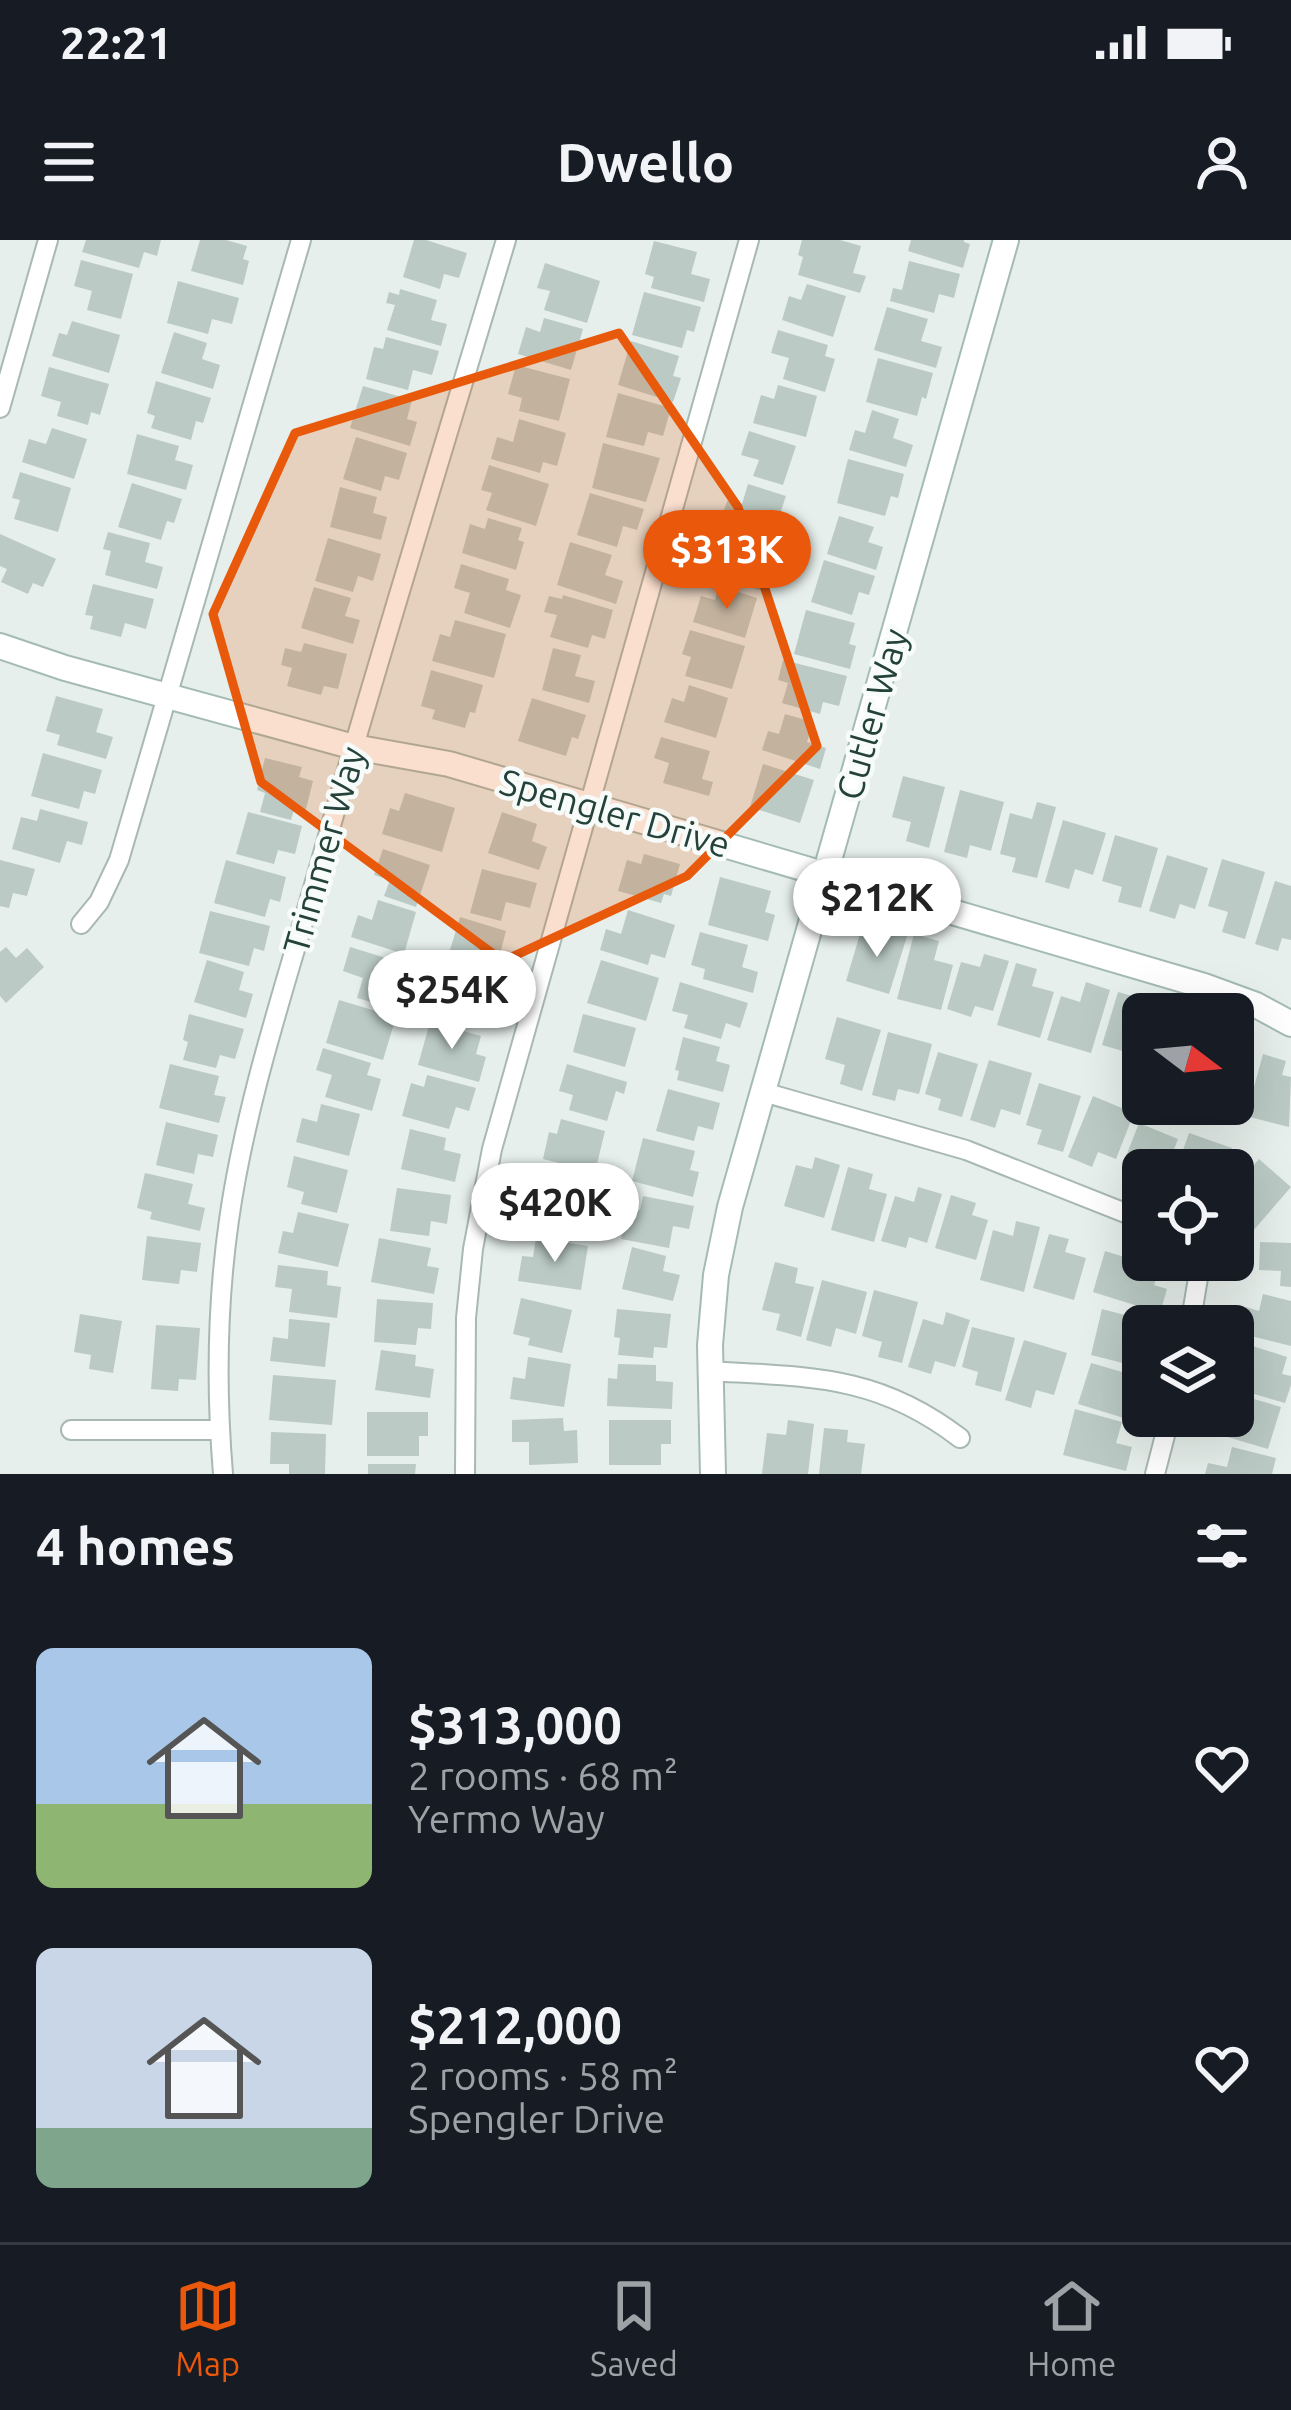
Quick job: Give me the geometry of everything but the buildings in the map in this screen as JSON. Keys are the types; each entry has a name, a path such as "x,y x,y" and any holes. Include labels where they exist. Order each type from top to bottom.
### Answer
{"street":[{"path":"0,408 49,240"},
{"path":"81,924 99,902 119,860 301,240"},
{"name":"Trimmer Way","path":"224,1474 221,1299 234,1187 249,1114 353,747 506,240"},
{"path":"465,1474 466,1318 478,1215 492,1149 749,240"},
{"name":"Cutler Way","path":"713,1474 709,1371 716,1276 730,1208 1006,240"},
{"name":"Spengler Drive","path":"0,646 353,747 449,764 1218,990 1291,1024"},
{"path":"763,1092 966,1150 1122,1212"},
{"path":"709,1371 812,1377 866,1387 915,1407 960,1438"},
{"path":"71,1430 220,1430"},
{"path":"1155,1474 1164,1437"}],"highlighted area":[{"path":"619,333 738,507 817,746 687,876 503,961 261,782 213,614 295,433"}]}
